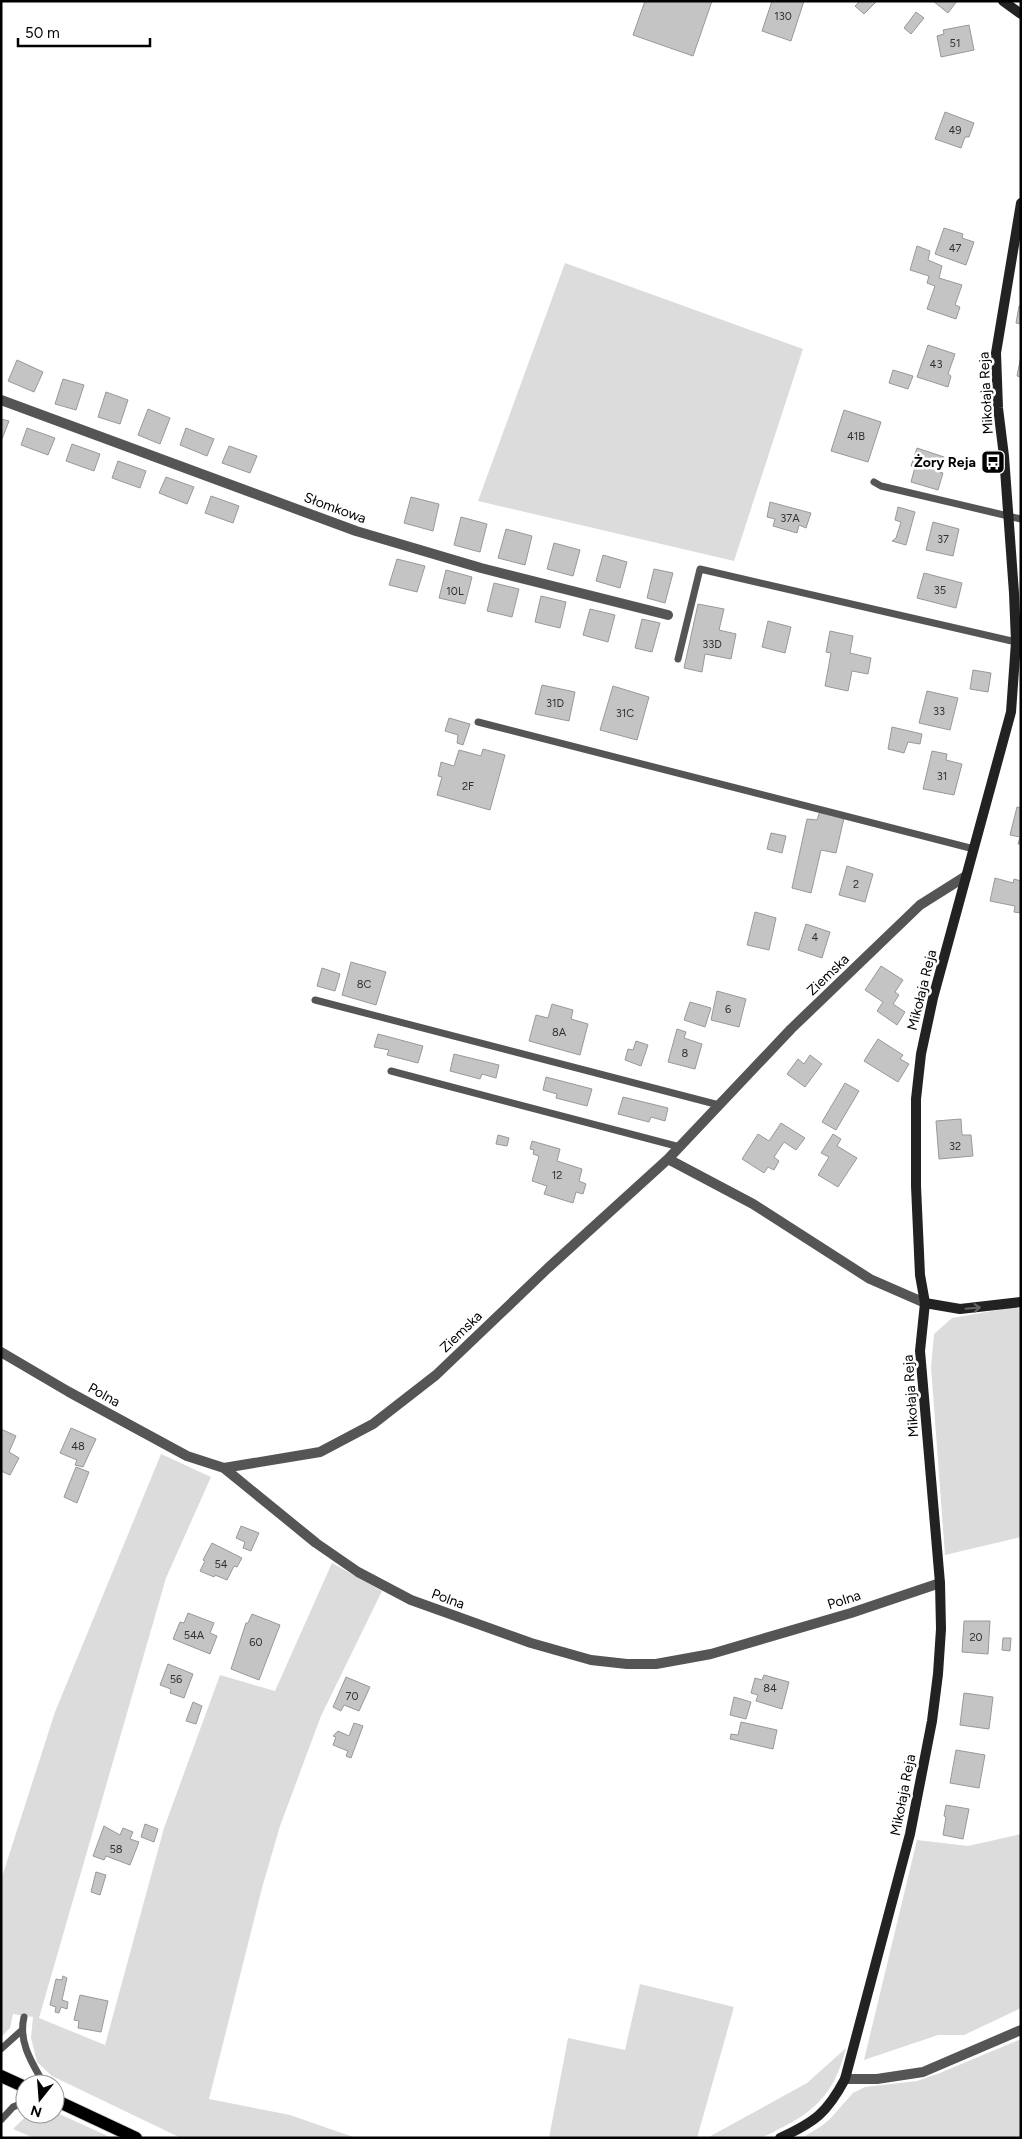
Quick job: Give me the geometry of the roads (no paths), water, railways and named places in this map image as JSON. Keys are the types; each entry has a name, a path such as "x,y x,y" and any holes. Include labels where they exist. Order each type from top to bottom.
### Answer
{"main road":[{"path":"1,2076 15,2082"},
{"path":"65,2105 136,2138"}],"street":[{"path":"1003,1 1021,14"},
{"name":"Mikołaja Reja","path":"780,2138 807,2125 825,2111 845,2079 885,1933 914,1816 932,1721 938,1674 941,1629 940,1583 920,1351 925,1303 920,1275 916,1186 916,1099 921,1054 932,998 966,876 1016,714 1016,642 1008,516 998,408 996,353 1021,203"},
{"name":"Słomkowa","path":"1,400 356,531 481,568 668,615"},
{"name":"Ziemska","path":"224,1468 320,1452 373,1424 436,1375 548,1268 668,1159 791,1029 920,905 966,876"},
{"path":"668,1159 753,1204 870,1279 925,1303 960,1309 1021,1302"},
{"name":"Polna","path":"1,1352 69,1392 187,1456 224,1468 316,1543 358,1572 411,1600 531,1643 591,1660 656,1664 711,1654 851,1613 940,1583"},
{"path":"845,2079 877,2079 923,2072 1021,2030"}],"lane":[{"path":"874,482 882,486 1021,518"},
{"path":"678,659 700,569 1016,642"},
{"path":"478,722 974,849"},
{"path":"314,1000 719,1105"},
{"path":"391,1071 680,1147"},
{"path":"24,2017 21,2030 28,2056 38,2074"},
{"path":"1,2049 21,2030"},
{"path":"1,2120 15,2107"}],"place":[{"name":"Żory Reja","path":"993,462"}]}
